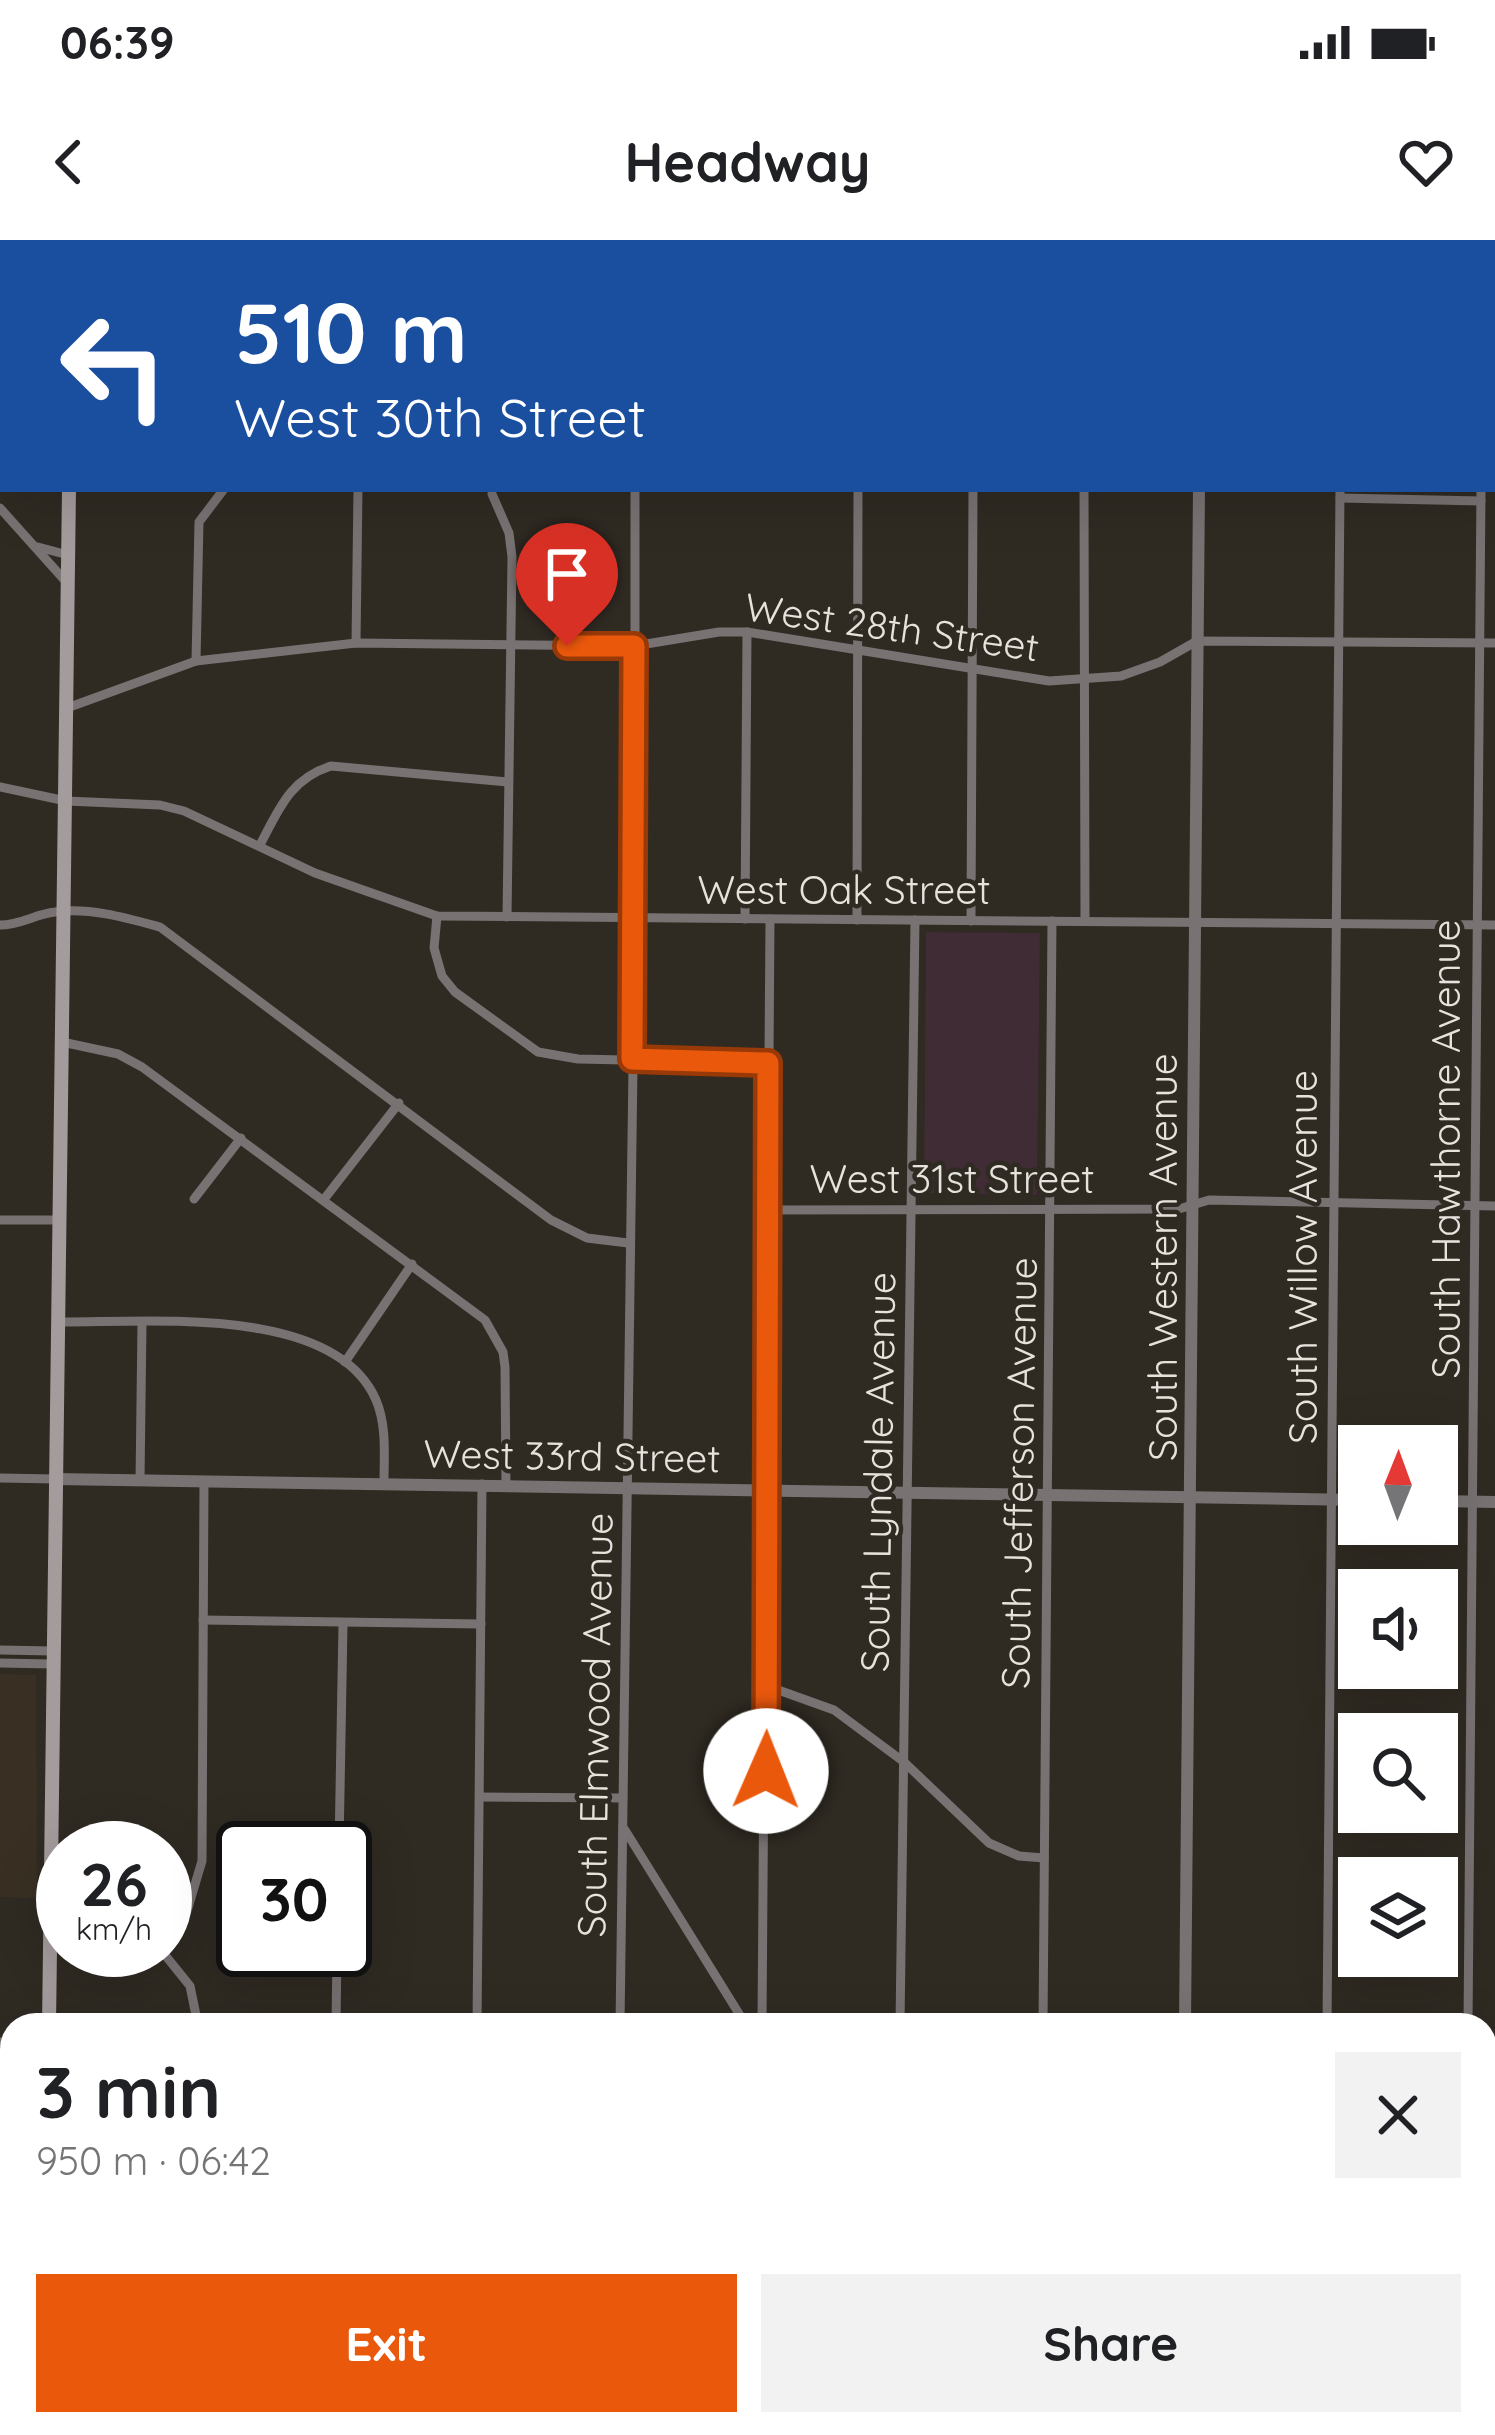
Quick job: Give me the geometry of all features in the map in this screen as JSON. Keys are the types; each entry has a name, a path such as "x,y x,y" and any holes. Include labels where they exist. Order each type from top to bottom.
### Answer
{"main road":[{"path":"55,1821 53,1658 69,492"},
{"path":"50,2013 52,1977"}],"street":[{"path":"196,661 200,522 217,492"},
{"path":"356,643 358,492"},
{"path":"490,492 509,533 512,557 507,917"},
{"name":"South Elmwood Avenue","path":"620,2013 635,492"},
{"path":"857,920 859,492"},
{"path":"971,921 973,492"},
{"path":"1084,492 1084,922"},
{"name":"South Western Avenue","path":"1185,2013 1199,492"},
{"path":"1340,494 1481,495"},
{"name":"South Willow Avenue","path":"1327,2013 1340,494"},
{"name":"South Hawthorne Avenue","path":"1468,2013 1481,495"},
{"path":"0,508 68,584"},
{"path":"38,547 68,555"},
{"path":"745,919 747,632"},
{"name":"West 28th Street","path":"68,708 196,661 356,643 634,646 747,632 1049,681 1140,670 1197,641 1495,643"},
{"path":"260,845 291,789 307,774 331,766 508,782"},
{"name":"West Oak Street","path":"0,787 66,801 160,805 208,819 315,873 437,916 1495,925"},
{"path":"0,925 64,910 160,927 570,1232 628,1243"},
{"path":"437,916 434,948 442,976 455,992 523,1044 554,1057 768,1063"},
{"path":"762,2013 770,919"},
{"name":"South Lyndale Avenue","path":"900,2013 915,920"},
{"name":"South Jefferson Avenue","path":"1042,2013 1052,921"},
{"path":"62,1042 130,1060 325,1198 485,1320 503,1352 506,1485"},
{"path":"325,1198 399,1103"},
{"path":"194,1199 241,1138"},
{"name":"West 31st Street","path":"768,1210 1179,1209 1210,1200 1495,1206"},
{"path":"0,1220 59,1220"},
{"path":"345,1362 412,1264"},
{"path":"57,1322 254,1326 291,1333 345,1362 368,1386 381,1413 384,1483"},
{"path":"140,1480 142,1323"},
{"name":"West 33rd Street","path":"0,1478 1338,1499"},
{"path":"192,1894 202,1861 204,1481"},
{"path":"477,2013 482,1484"},
{"path":"1458,1502 1495,1502"},
{"path":"203,1620 481,1624"},
{"path":"340,1821 344,1624"},
{"path":"0,1650 53,1658"},
{"path":"0,1663 53,1658"},
{"path":"767,1686 834,1710 904,1762 989,1843 1019,1856 1044,1858"},
{"path":"481,1797 623,1798"},
{"path":"625,1830 739,2013"},
{"path":"182,1977 190,1986 196,2013"},
{"path":"335,2013 336,1977"}],"shaded area":[{"path":"926,932 1040,933 1037,1195 924,1193"},
{"path":"0,1674 36,1675 36,1898 0,1897"}],"route":[{"path":"567,646 634,646 632,1059 768,1063 766,1771"}]}
